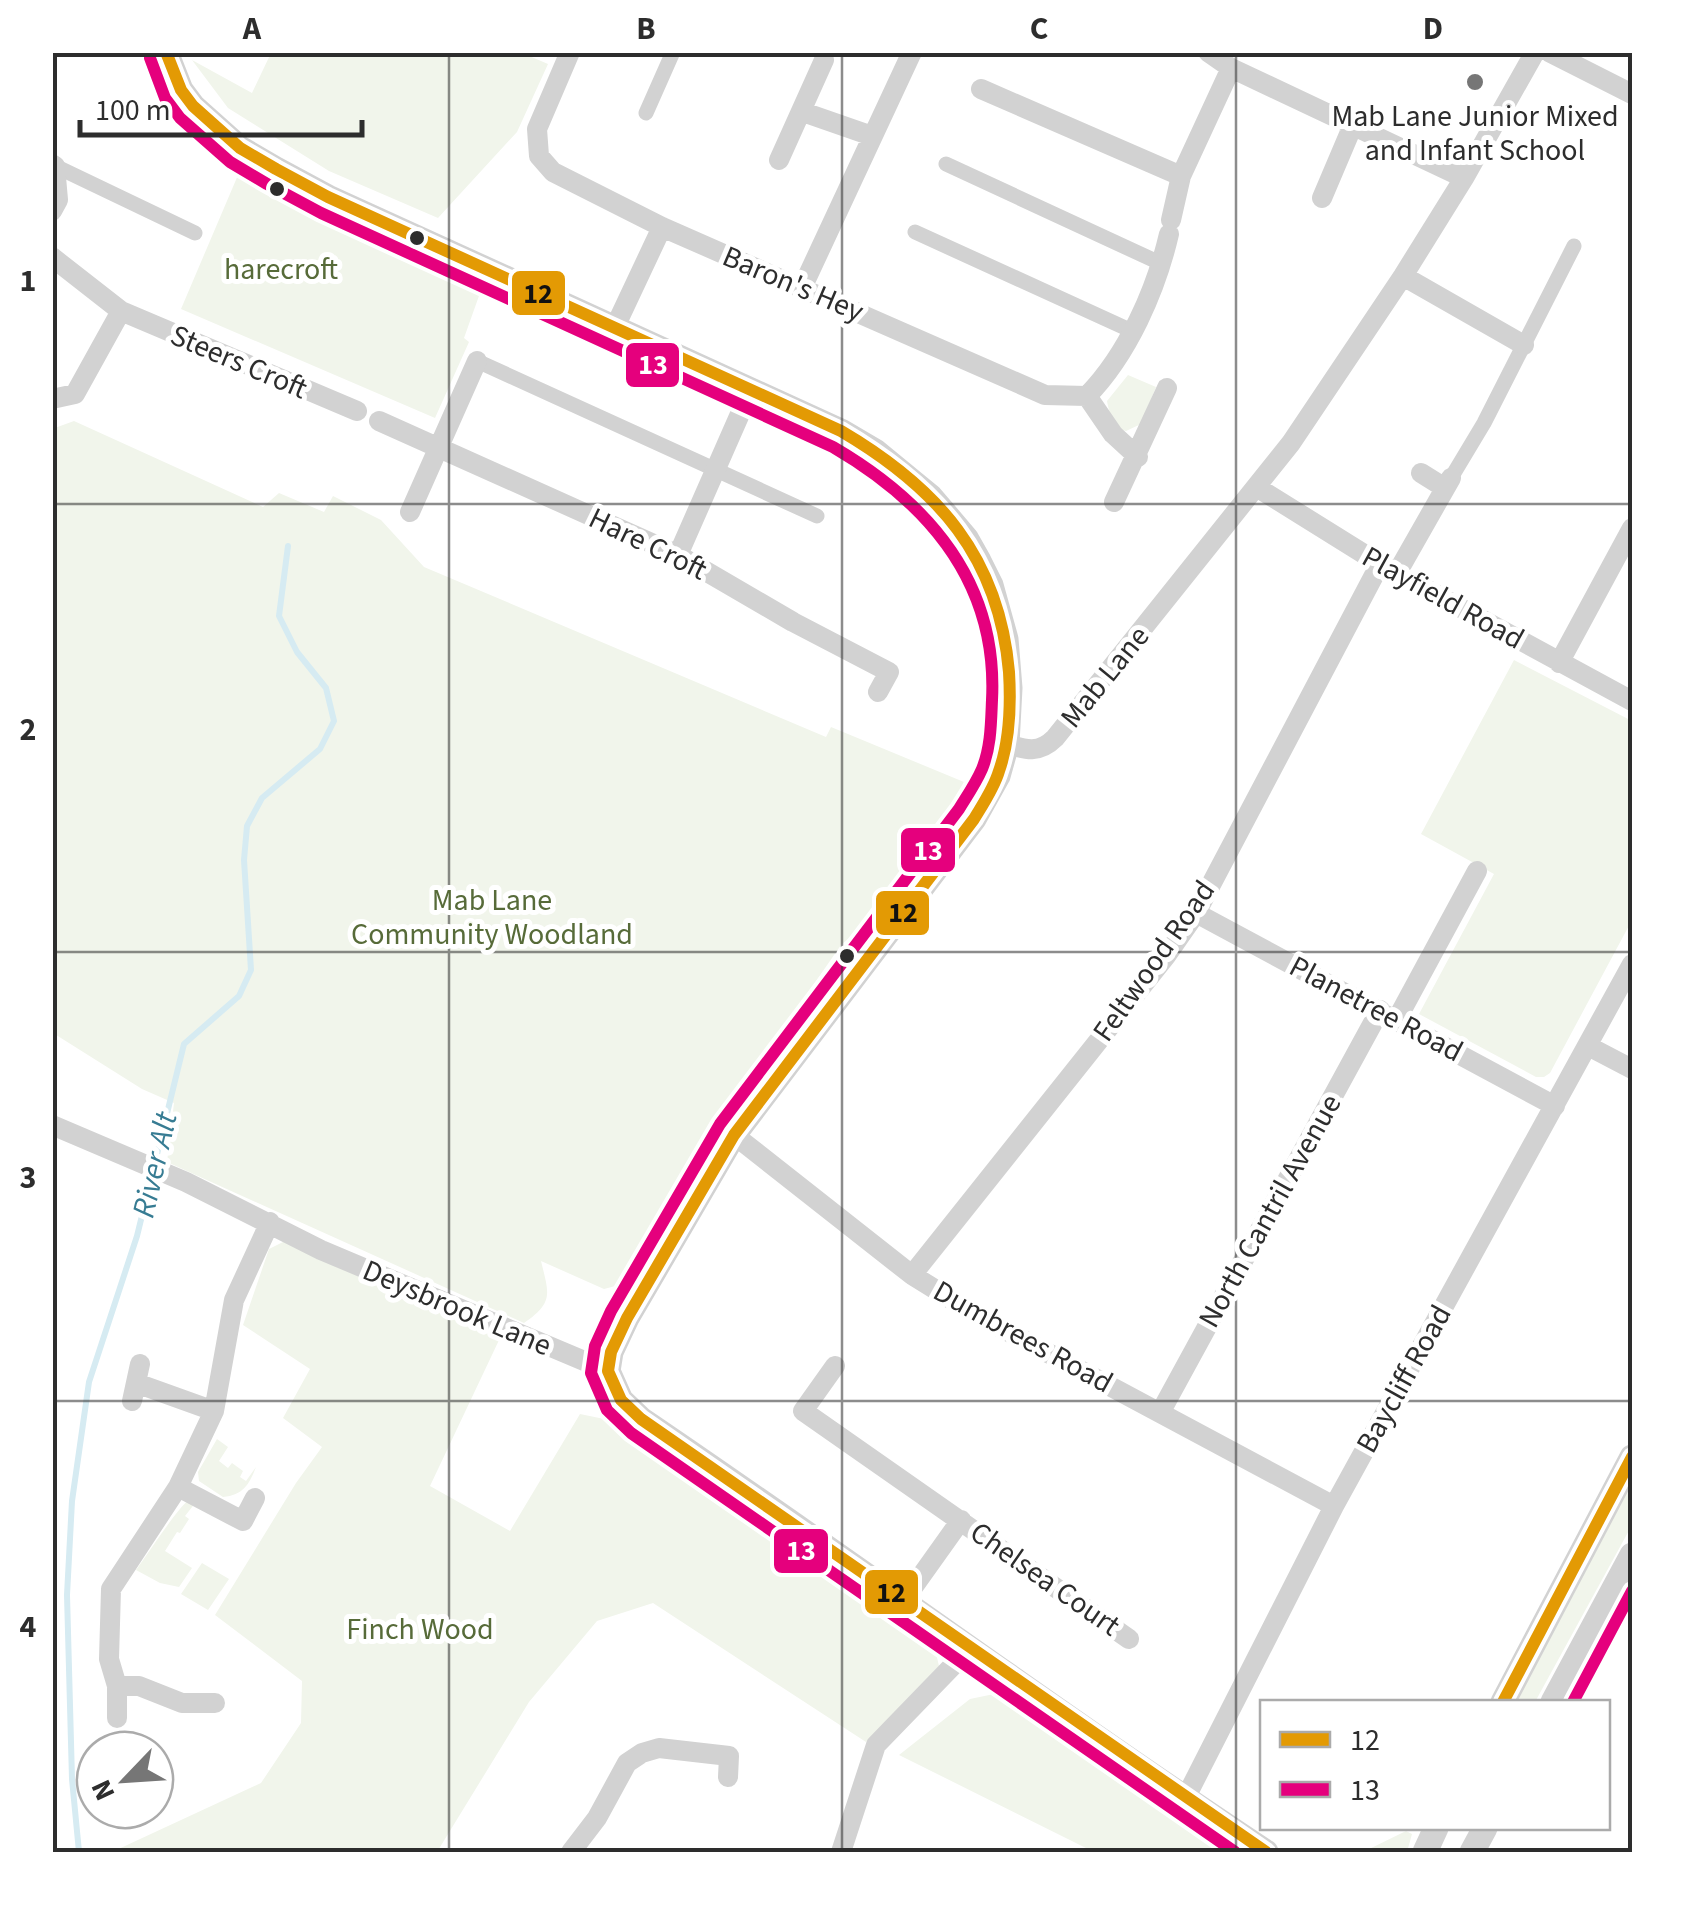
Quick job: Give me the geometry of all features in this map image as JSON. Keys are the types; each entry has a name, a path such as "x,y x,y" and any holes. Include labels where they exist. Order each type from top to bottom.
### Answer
{"street":[{"path":"166,52 181,90 205,118 240,148 328,197 815,417 875,451 931,496 966,538 991,585 1006,638 1010,688 1007,744 989,795 952,852 734,1135 627,1318 611,1352 608,1371 622,1400 641,1419 904,1600 968,1650 1266,1852"},
{"name":"Baron's Hey","path":"570,52 537,129 539,156 553,172 662,227 1044,395 1087,396"},
{"path":"646,113 673,52"},
{"path":"802,288 912,52"},
{"path":"1208,52 1232,68 1464,178"},
{"name":"Mab Lane","path":"1007,744 1028,751 1043,748 1056,738 1258,488 1403,276 1535,52"},
{"path":"1548,52 1632,94"},
{"path":"779,160 824,60"},
{"path":"1138,457 1114,434 1087,396 1102,382 1132,331 1162,264 1181,176 1232,68"},
{"path":"981,88 1181,176"},
{"path":"803,112 872,136"},
{"path":"1322,198 1352,125"},
{"path":"946,164 1162,264"},
{"path":"52,211 58,200 54,165"},
{"path":"54,165 194,233"},
{"path":"616,328 662,227"},
{"path":"915,232 1132,331"},
{"path":"1421,473 1448,483 1574,246"},
{"name":"Steers Croft","path":"52,257 120,311 357,411"},
{"path":"1403,276 1524,345"},
{"path":"52,398 75,394 120,311"},
{"path":"410,512 477,361 817,516"},
{"path":"1114,502 1167,388"},
{"path":"678,555 751,389"},
{"name":"Hare Croft","path":"379,420 678,555 792,622 889,672 878,692"},
{"name":"Feltwood Road","path":"912,1275 1196,913 1388,568 1448,483"},
{"name":"Playfield Road","path":"1258,488 1388,568 1632,701"},
{"path":"1559,663 1632,528"},
{"name":"North Cantril Avenue","path":"1160,1413 1389,1014 1477,871"},
{"name":"Planetree Road","path":"1196,913 1555,1106"},
{"name":"Baycliff Road","path":"1185,1798 1334,1506 1632,964"},
{"path":"1588,1046 1632,1068"},
{"name":"Deysbrook Lane","path":"52,1125 175,1177 321,1250 608,1371"},
{"name":"Dumbrees Road","path":"734,1135 912,1275 975,1314 1334,1506"},
{"path":"118,1718 117,1686 109,1659 111,1589 178,1488 214,1410 234,1300 270,1222"},
{"name":"Chelsea Court","path":"835,1366 803,1411 1128,1639"},
{"path":"136,1383 214,1410"},
{"path":"1504,1700 1632,1458"},
{"path":"178,1488 243,1521 255,1498"},
{"name":"Chelsea Court","path":"904,1600 961,1520"},
{"path":"1553,1700 1632,1554"},
{"path":"841,1852 876,1746 968,1650"},
{"path":"117,1686 139,1686 182,1704 214,1702"},
{"path":"571,1852 596,1818 627,1763 642,1753 658,1748 729,1756 728,1777"},
{"path":"1472,1852 1484,1830"}],"green space":[{"path":"520,52 548,64 517,132 438,218 329,171 228,108 192,60 252,93 271,53"},
{"name":"harecroft","path":"241,168 485,279 464,338 469,342 435,418 181,309"},
{"path":"1128,375 1156,387 1141,424 1126,431 1113,419 1107,401"},
{"name":"Mab Lane Community Woodland","path":"74,421 263,507 279,493 324,512 333,496 381,520 424,567 826,737 831,727 964,782 955,806 923,856 879,912 841,945 728,1108 694,1159 627,1283 604,1289 541,1261 547,1296 540,1309 524,1323 167,1162 174,1103 142,1089 53,1033 52,429"},
{"path":"1514,660 1632,721 1632,920 1550,1073 1544,1077 1536,1077 1419,1014 1494,874 1421,834"},
{"name":"Finch Wood","path":"285,1241 500,1338 430,1486 510,1531 580,1414 609,1420 935,1649 939,1666 866,1742 653,1603 597,1621 529,1702 437,1852 112,1852 160,1830 175,1830 175,1823 261,1783 301,1723 302,1681 215,1615 322,1447 283,1418 310,1369 243,1325 269,1249"},
{"path":"217,1439 228,1447 219,1461 228,1468 232,1463 243,1471 240,1477 246,1481 256,1467 244,1488 230,1496 223,1497 199,1481 198,1472"},
{"path":"1632,1482 1632,1525 1536,1700 1515,1700"},
{"path":"188,1501 196,1502 185,1516 189,1519 165,1551 192,1568 179,1587 160,1583 136,1570"},
{"path":"202,1563 229,1579 208,1610 181,1594"},
{"path":"994,1694 1230,1852 1094,1852 899,1755 970,1699"},
{"path":"1406,1831 1412,1834 1407,1852 1363,1852"}],"waterway":[{"name":"River Alt","path":"79,1852 72,1779 67,1595 72,1501 89,1382 137,1236 184,1044 239,996 251,970 244,860 247,826 262,798 320,749 334,721 326,688 297,652 279,616 288,546"}],"transit line":[{"name":"12","path":"166,52 181,90 193,106 240,148 328,197 841,431 876,453 934,502 977,560 1003,631 1009,672 1008,735 994,784 974,819 734,1135 627,1318 611,1352 608,1371 621,1400 641,1419 1266,1852"},
{"name":"13","path":"150,58 165,98 180,118 230,162 321,213 833,447 899,494 951,551 970,583 991,658 991,726 982,769 959,809 720,1124 611,1311 595,1346 591,1373 607,1410 631,1433 1235,1852"},
{"name":"12","path":"1504,1700 1632,1457"},
{"name":"13","path":"1574,1700 1632,1591"}],"place":[{"name":"Mab Lane Junior Mixed and Infant School","path":"1475,82"}]}
